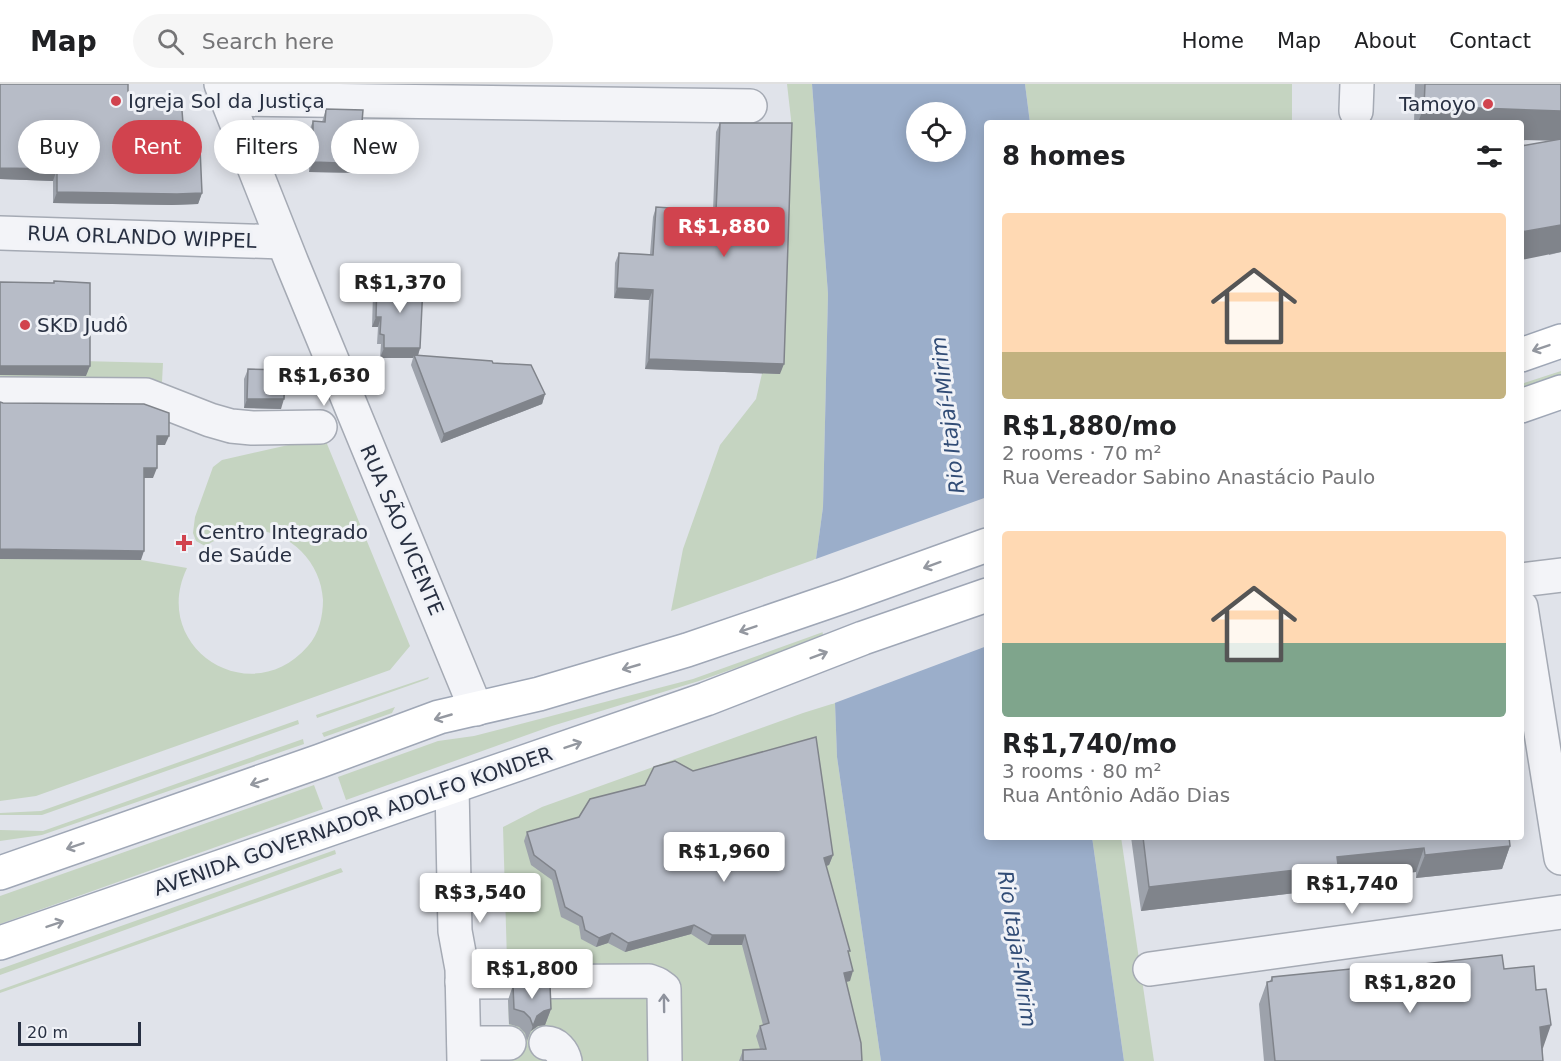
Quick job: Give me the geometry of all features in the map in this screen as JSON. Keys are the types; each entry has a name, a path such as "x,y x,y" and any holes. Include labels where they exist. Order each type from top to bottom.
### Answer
{"main road":[{"path":"1524,354 1561,341"},
{"path":"1524,405 1561,392"},
{"path":"0,873 440,717 539,694 687,650 984,546"},
{"name":"AVENIDA GOVERNADOR ADOLFO KONDER","path":"0,943 706,699 863,638 984,596"}],"street":[{"path":"224,91 750,105"},
{"name":"RUA SÃO VICENTE","path":"224,91 283,242 476,709"},
{"name":"RUA ORLANDO WIPPEL","path":"0,233 283,242"},
{"path":"0,394 146,396 231,426 320,427"},
{"path":"1524,580 1561,575"},
{"path":"1524,626 1561,858"},
{"path":"452,787 455,931 462,969 464,1052 509,1043"},
{"path":"1150,969 1561,912"},
{"path":"462,982 649,981 657,984 664,989 665,1061"}],"green space":[{"path":"787,84 812,84 828,294 823,507 816,559 671,611 683,549 720,445 756,399 785,276 791,119"},
{"path":"1025,84 1292,84 1292,120 1030,120"},
{"path":"0,359 163,363 162,382 0,380"},
{"path":"1561,371 1561,375 1524,388 1524,383"},
{"path":"325,439 410,646 390,670 36,796 0,801 0,559 141,560 187,568 179,597 182,623 193,645 212,662 234,672 259,673 285,665 308,646 320,624 323,600 321,584 315,570 296,546 269,532 238,531 205,546 196,541 193,533 195,517 213,467 222,460 306,441"},
{"path":"984,574 984,580 699,681 552,726 346,800 338,777 438,741 474,736 693,679"},
{"path":"429,677 428,679 317,718 316,715"},
{"path":"835,703 837,757 881,1061 510,1061 503,827 542,807"},
{"path":"395,707 392,713 324,737 322,733"},
{"path":"298,720 299,724 42,815 0,815 0,813 41,811"},
{"path":"303,739 304,744 42,835 0,841 0,830 43,831"},
{"path":"314,785 323,809 0,924 0,896"},
{"path":"1092,840 1121,840 1154,1061 1124,1061"},
{"path":"335,850 336,854 0,975 0,969"},
{"path":"341,868 343,872 0,993 0,990"}],"water":[{"name":"Rio Itajaí-Mirim","path":"812,84 1025,84 1030,120 984,120 984,840 1092,840 1124,1061 881,1061 837,757 835,703 816,559 823,507 828,294"}],"pier":[{"path":"984,498 984,647 832,704 813,560"}],"building":[{"path":"0,84 128,84 128,98 181,98 183,120 112,120 112,174 201,174 202,193 57,192 57,174 100,174 100,120 18,120 18,168 0,168"},
{"path":"1425,84 1561,84 1561,111 1424,106"},
{"path":"326,109 363,110 362,120 331,120 331,163 319,162 319,122 325,122"},
{"path":"720,123 792,123 784,364 649,359 653,290 617,288 619,253 653,255 656,207 716,211"},
{"path":"1561,139 1561,225 1524,231 1524,145"},
{"path":"54,281 90,283 90,366 0,366 0,282 54,283"},
{"path":"377,283 423,285 420,348 384,348 384,335 380,334 381,317 376,317"},
{"path":"414,355 531,365 545,394 444,434"},
{"path":"248,369 285,370 284,399 247,399"},
{"path":"0,402 144,404 169,413 169,436 157,436 157,468 144,468 144,551 0,549"},
{"path":"816,737 833,855 824,858 850,951 848,951 853,971 844,973 861,1043 862,1061 743,1061 743,1050 766,1049 760,1026 769,1023 745,935 712,935 694,925 628,943 612,933 599,938 585,930 582,917 565,907 555,871 534,855 527,832 579,817 590,799 645,785 654,767 675,761 693,771"},
{"path":"1143,840 1509,840 1510,846 1425,855 1424,848 1337,857 1338,865 1149,887"},
{"path":"1502,955 1504,969 1534,966 1536,990 1546,989 1551,1025 1540,1027 1543,1061 1275,1061 1267,982 1272,981 1272,977 1380,966 1380,969"},
{"path":"513,985 550,985 551,1009 537,1016 533,1026 530,1018 524,1012 514,1009"}],"place":[{"name":"Igreja Sol da Justiça","path":"116,101"},
{"name":"Tamoyo","path":"1488,104"},
{"name":"SKD Judô","path":"25,325"},
{"name":"Centro Integrado de Saúde","path":"184,543"}]}
